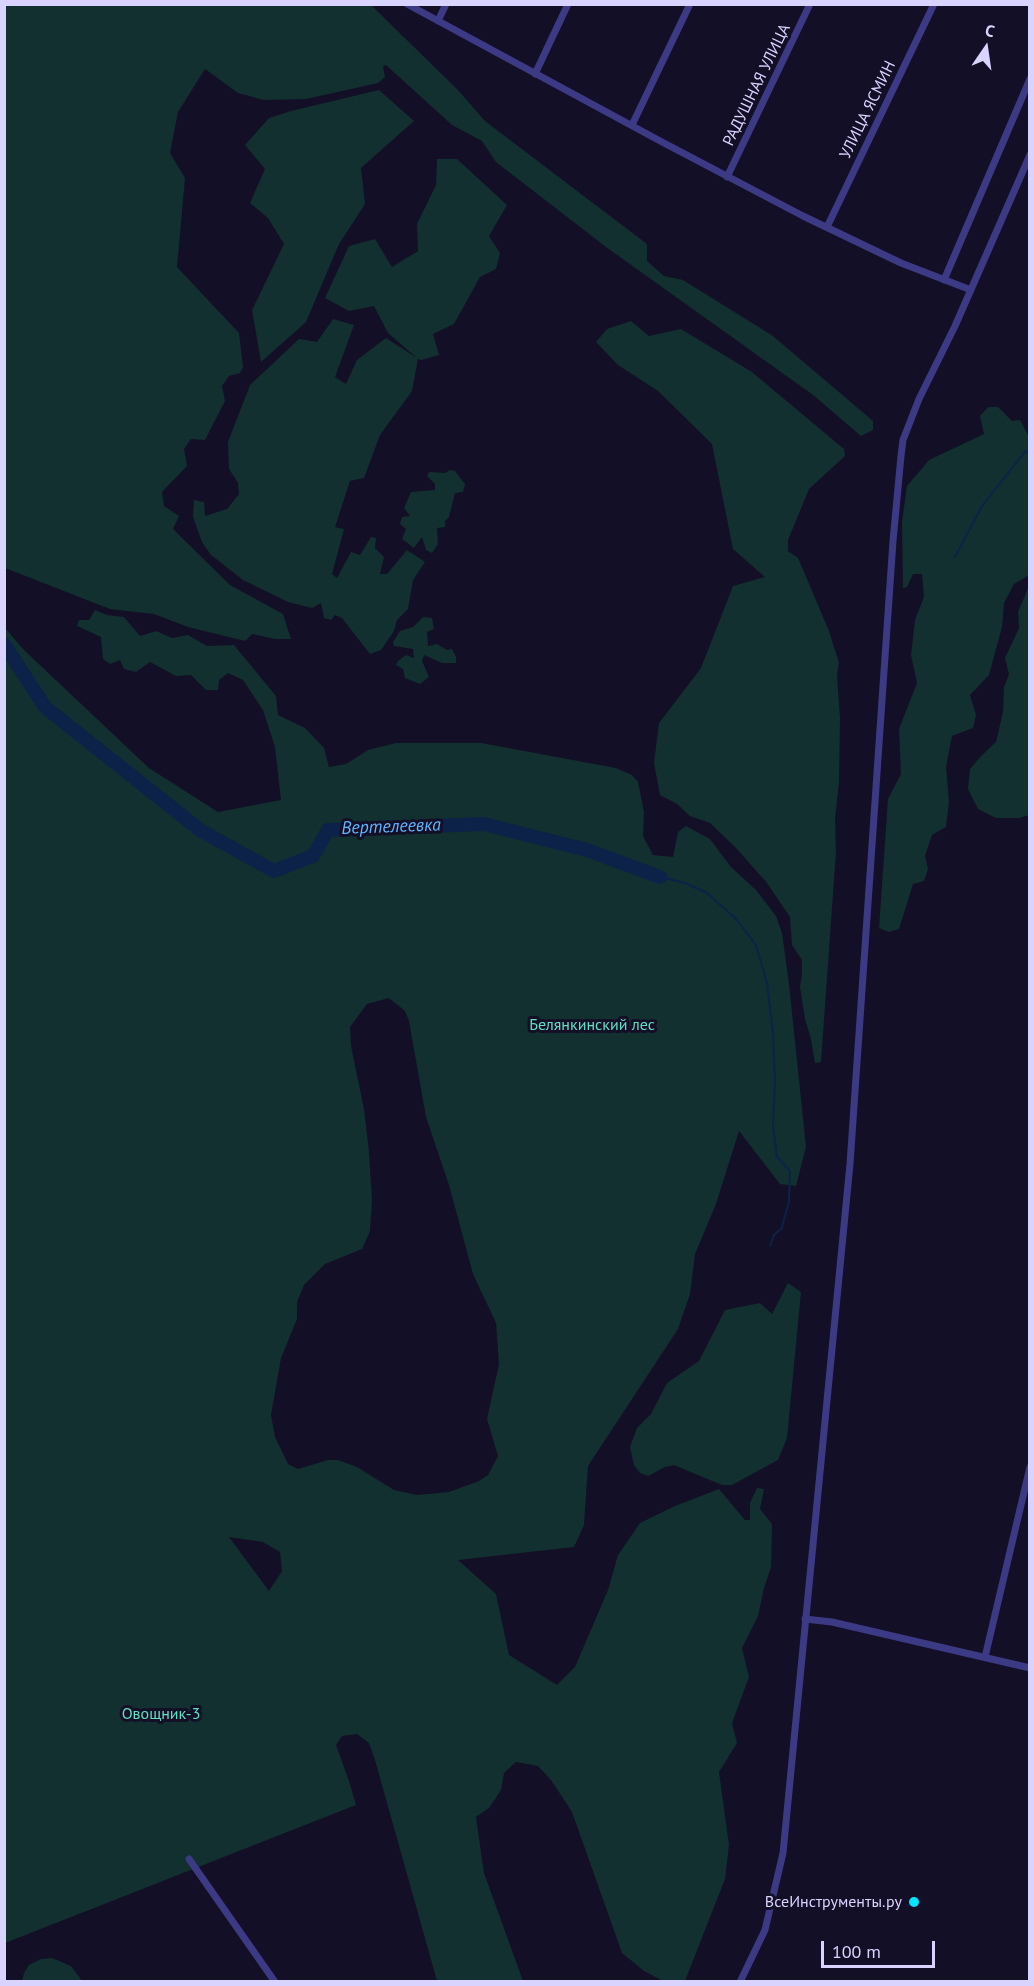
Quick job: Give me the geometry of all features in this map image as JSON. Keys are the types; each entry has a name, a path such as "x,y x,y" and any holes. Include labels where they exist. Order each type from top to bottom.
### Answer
{"street":[{"path":"407,4 827,228 901,263 971,290"},
{"path":"438,21 446,4"},
{"path":"535,74 568,4"},
{"path":"632,125 690,4"},
{"name":"РАДУШНАЯ УЛИЦА","path":"728,177 810,4"},
{"name":"УЛИЦА ЯСМИН","path":"827,228 934,4"},
{"path":"944,280 1029,79"},
{"path":"740,1982 765,1930 783,1853 850,1164 893,541 903,440 919,399 956,326 1029,155"},
{"path":"985,1657 1029,1467"},
{"path":"805,1619 832,1622 1029,1668"},
{"path":"189,1859 275,1982"}],"green space":[{"path":"4,5 371,5 457,89 485,121 647,244 647,261 664,276 683,280 773,336 873,421 873,430 861,436 813,395 606,247 496,162 482,141 452,125 386,65 383,66 385,77 378,83 306,99 264,100 238,93 205,69 178,112 170,153 185,178 177,267 239,333 243,367 240,373 229,376 222,386 225,401 205,440 191,439 184,449 187,466 162,492 164,506 179,516 173,529 230,585 283,614 291,639 275,639 252,634 245,641 188,627 154,614 110,609 5,568"},
{"path":"379,90 414,121 361,168 365,204 339,244 306,322 261,362 252,310 284,244 268,218 250,203 265,169 245,145 269,118"},
{"path":"437,159 457,159 507,205 489,236 500,253 496,269 480,277 454,324 433,334 439,355 418,359 412,391 380,435 364,478 350,481 335,527 344,529 332,574 337,578 351,552 360,555 371,537 376,538 375,548 384,557 380,574 387,574 407,550 425,562 413,580 408,609 397,620 394,631 381,650 370,654 342,618 335,615 331,620 324,618 321,603 312,608 288,602 243,580 211,555 202,542 193,517 194,500 204,502 205,516 227,509 239,494 238,483 229,469 228,442 250,385 299,339 317,342 333,319 354,325 335,377 346,384 357,360 386,338 417,358 388,333 374,306 349,311 325,298 349,246 375,239 392,267 418,251 417,224 436,185"},
{"path":"631,321 649,336 681,329 752,372 844,449 845,456 809,489 788,540 788,551 798,558 829,631 839,663 837,675 840,718 839,782 835,819 836,852 821,1062 815,1063 805,1019 800,987 802,960 792,945 790,917 767,883 710,823 690,816 677,804 660,795 654,763 659,723 701,668 733,586 765,577 733,549 712,444 658,391 618,365 596,342 607,329"},
{"path":"988,407 998,407 1012,421 1020,420 1029,437 1029,575 1014,584 1004,603 1002,627 989,675 970,695 976,715 973,728 952,736 946,767 949,802 946,827 932,835 925,856 928,869 924,881 913,884 899,929 889,932 879,928 888,799 901,774 899,729 917,683 911,655 915,620 924,597 922,574 913,574 907,587 903,588 902,522 907,486 929,460 984,434 980,416"},
{"path":"450,470 455,471 465,484 463,492 455,493 445,527 437,528 438,544 432,553 426,550 422,537 414,548 402,539 406,529 400,524 402,517 410,516 404,508 411,492 435,490 435,484 427,476 429,472 445,473"},
{"path":"1029,586 1029,815 1020,818 996,818 978,809 968,789 970,769 996,742 1003,712 1004,687 1009,674 1005,658 1019,628 1018,612"},
{"name":"Белянкинский лес","path":"95,610 107,615 124,617 140,636 156,631 172,638 188,635 207,646 234,645 276,696 278,715 305,728 324,748 329,767 346,764 368,750 396,743 481,743 616,768 632,775 638,782 644,812 643,836 653,855 673,857 678,832 686,826 710,839 731,867 756,890 776,916 782,933 789,984 806,1147 796,1186 780,1184 739,1131 716,1204 695,1254 690,1294 678,1329 588,1466 584,1525 574,1547 458,1560 496,1594 509,1655 557,1685 575,1667 608,1590 618,1555 640,1523 719,1489 745,1520 750,1520 750,1503 757,1488 764,1489 760,1509 772,1524 771,1567 758,1616 742,1648 749,1677 732,1723 737,1743 719,1772 729,1845 725,1879 685,1981 663,1981 644,1971 622,1953 572,1812 551,1780 538,1766 516,1762 504,1773 501,1790 489,1808 476,1817 484,1873 523,1981 437,1981 375,1760 369,1743 357,1734 342,1736 336,1745 356,1805 5,1943 4,627 24,650 149,768 218,812 281,800 275,747 263,710 243,680 228,673 219,680 218,690 206,690 191,675 176,676 150,662 136,672 124,669 120,660 110,664 103,659 101,637 77,626 79,620 89,620","holes":["389,998 405,1011 409,1021 426,1117 449,1185 473,1274 496,1323 499,1364 487,1419 498,1456 488,1475 479,1481 449,1492 417,1495 394,1490 357,1467 338,1460 328,1460 298,1469 288,1464 275,1437 271,1415 281,1358 297,1319 297,1302 304,1285 325,1264 362,1249 370,1231 372,1200 369,1152 364,1109 351,1046 350,1027 367,1004","229,1537 263,1542 280,1552 282,1571 269,1591"]},
{"path":"423,617 432,618 434,629 427,632 428,646 437,644 447,650 452,649 456,663 442,663 424,655 422,661 429,677 420,684 405,678 403,669 396,665 406,655 414,658 413,649 394,646 393,642 400,631 413,627"},
{"path":"788,1283 801,1292 787,1438 778,1460 732,1485 722,1485 674,1465 648,1476 640,1473 634,1465 630,1447 637,1428 651,1414 667,1383 699,1361 725,1310 760,1303 772,1314"},
{"path":"52,1958 71,1966 82,1981 22,1981 29,1965 41,1959"}],"waterway":[{"path":"955,557 982,506 1024,453 1030,450"},
{"name":"Вертелеевка","path":"4,644 45,707 200,830 274,871 313,856 328,830 484,824 587,850 660,877"},
{"path":"660,877 685,883 707,893 736,919 756,945 767,983 773,1033 775,1081 773,1127 777,1157 790,1171 789,1202 782,1228 774,1235 770,1246"}],"place":[{"name":"ВсеИнструменты.ру","path":"914,1902"}],"park label":[{"name":"Овощник-3","path":"161,1714"}]}
